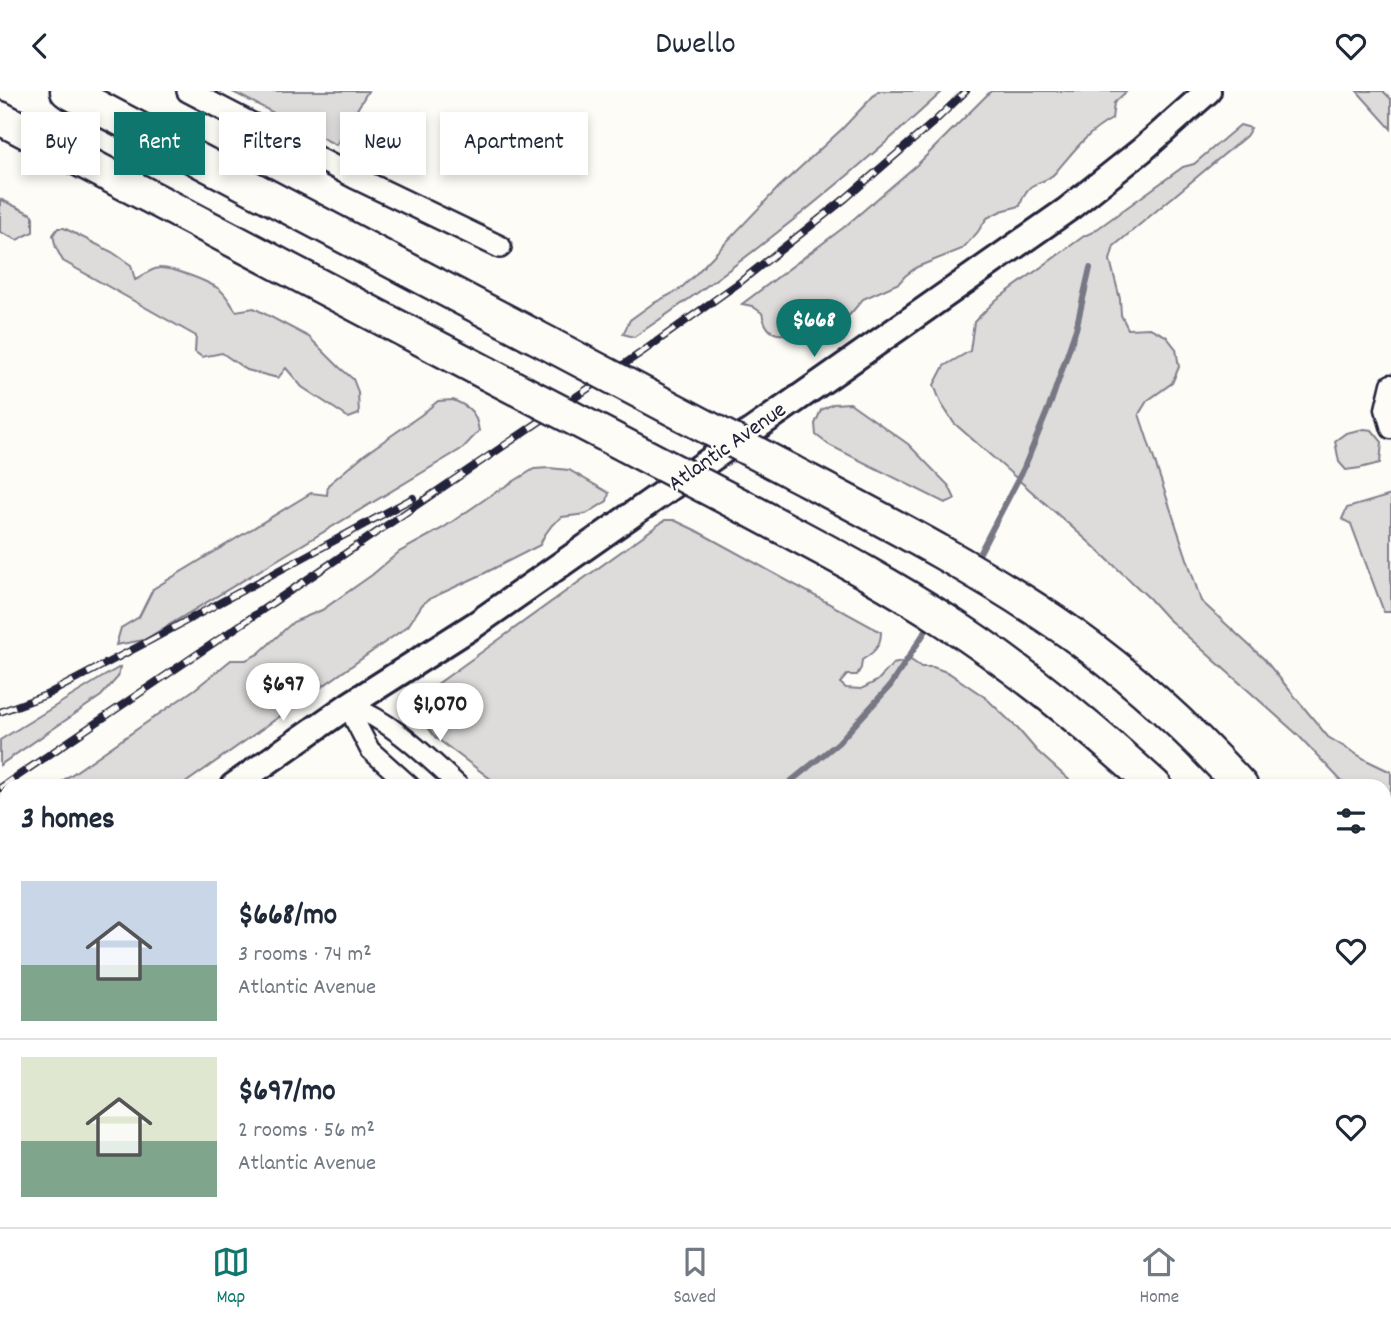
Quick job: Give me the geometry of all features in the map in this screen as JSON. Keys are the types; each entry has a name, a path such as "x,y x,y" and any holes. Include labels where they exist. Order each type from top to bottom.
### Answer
{"highway":[{"path":"67,91 863,509 984,577 1073,635 1128,677 1181,724 1234,779"},
{"path":"0,118 746,508 863,572 945,620 1000,657 1058,702 1147,779"}],"main road":[{"name":"Atlantic Avenue","path":"243,779 349,705 476,624 1068,209 1142,150 1208,91"}],"street":[{"path":"188,91 354,177 500,247"},
{"path":"1391,384 1385,409 1391,429"},
{"path":"349,705 370,750 402,779"},
{"path":"349,705 368,712 395,729 451,779"}],"shaded area":[{"path":"231,91 368,91 356,112 340,112 340,138 336,145 326,140 326,112 272,112"},
{"path":"878,91 943,91 832,189 755,250 634,337 623,334 630,320 652,304 679,290 694,276 779,187 842,129"},
{"path":"991,91 1127,91 1114,103 1112,119 1087,137 1055,173 1031,186 1020,206 987,218 962,249 917,267 899,283 863,299 846,319 845,330 839,333 815,327 788,334 775,333 769,330 762,313 752,306 742,304 843,228 919,163"},
{"path":"1357,91 1383,91 1391,99 1391,129"},
{"path":"1240,125 1251,128 1246,136 1114,246 1110,260 1120,299 1121,315 1128,329 1150,328 1166,336 1176,349 1179,367 1172,383 1147,401 1139,414 1201,601 1264,659 1328,737 1391,772 1391,779 1339,779 1298,735 1167,618 1090,543 954,423 941,403 934,385 944,366 970,351 974,322 996,300 1183,167 1194,164"},
{"path":"0,199 33,215 33,232 17,240 0,232"},
{"path":"58,228 64,228 112,252 131,265 135,280 156,268 182,273 219,289 236,311 254,308 309,337 353,379 358,392 359,414 349,418 302,387 286,368 278,378 247,370 222,353 202,357 195,352 196,336 63,261 53,235"},
{"path":"453,400 471,411 478,425 479,431 463,448 144,640 116,645 121,628 139,617 153,589 311,493 327,495 328,485 365,454 438,401"},
{"path":"850,403 908,444 949,486 955,499 945,503 829,445 816,435 815,424 821,410 833,404"},
{"path":"1372,430 1382,442 1380,463 1346,470 1339,462 1335,441 1346,433"},
{"path":"534,469 569,470 609,493 607,501 586,514 562,517 552,525 540,545 429,599 408,626 191,779 65,779 195,689 231,660 246,660 258,654 293,622 322,610 372,575 399,552 443,528"},
{"path":"1391,495 1391,612 1384,612 1351,524 1342,519 1347,508"},
{"path":"665,520 674,520 881,632 878,646 862,660 857,675 847,675 840,683 846,688 861,689 877,681 893,664 911,660 921,667 933,667 949,673 986,698 1068,779 491,779 435,737 424,722 418,703 429,690"},
{"path":"120,667 118,677 101,696 0,765 0,740"}],"waterway":[{"path":"975,562 1024,468 1051,402 1076,329 1090,268"},
{"path":"794,779 838,743 890,686 932,621"}],"railway":[{"path":"13,779 642,352 740,282 846,198 966,91"},
{"path":"0,712 46,695 413,498"}]}
